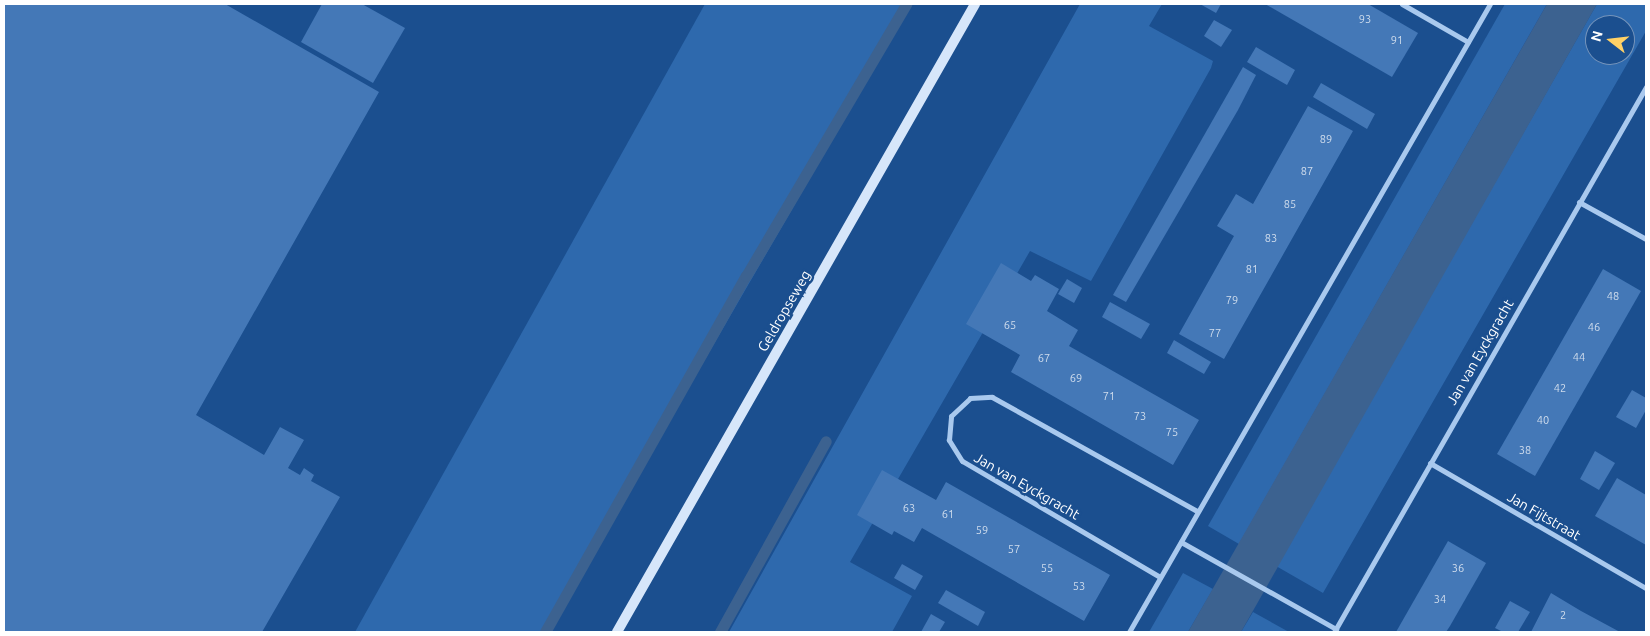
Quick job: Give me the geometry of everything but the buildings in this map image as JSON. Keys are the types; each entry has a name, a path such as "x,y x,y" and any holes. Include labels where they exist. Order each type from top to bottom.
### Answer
{"main road":[{"name":"Geldropseweg","path":"617,632 975,4"}],"street":[{"path":"1402,4 1468,42"},
{"path":"1129,632 1490,4"},
{"name":"Jan van Eyckgracht","path":"1181,542 1335,631 1646,87"},
{"path":"1580,202 1646,239"},
{"name":"Jan van Eyckgracht","path":"1160,577 962,461 949,440 951,416 970,398 992,397 1197,512"},
{"name":"Jan Fijtstraat","path":"1430,463 1646,588"}],"shaded area":[{"path":"705,4 911,4 547,632 355,632"},
{"path":"1080,4 1162,4 1149,26 1213,61 1211,68 1091,281 1030,251 850,562 912,596 892,632 729,632"},
{"path":"1505,4 1547,4 1239,544 1208,526"},
{"path":"1547,4 1597,4 1591,15 1585,15 1585,25 1241,632 1188,632"},
{"path":"1597,4 1646,4 1646,31 1635,50 1635,15 1591,15"},
{"path":"1585,25 1585,65 1626,65 1323,593 1276,566"},
{"path":"1183,573 1213,589 1188,632 1149,632"},
{"path":"1253,612 1289,632 1241,632"}],"waterway":[{"path":"545,632 746,276 906,4"},
{"path":"720,632 826,441"}]}
